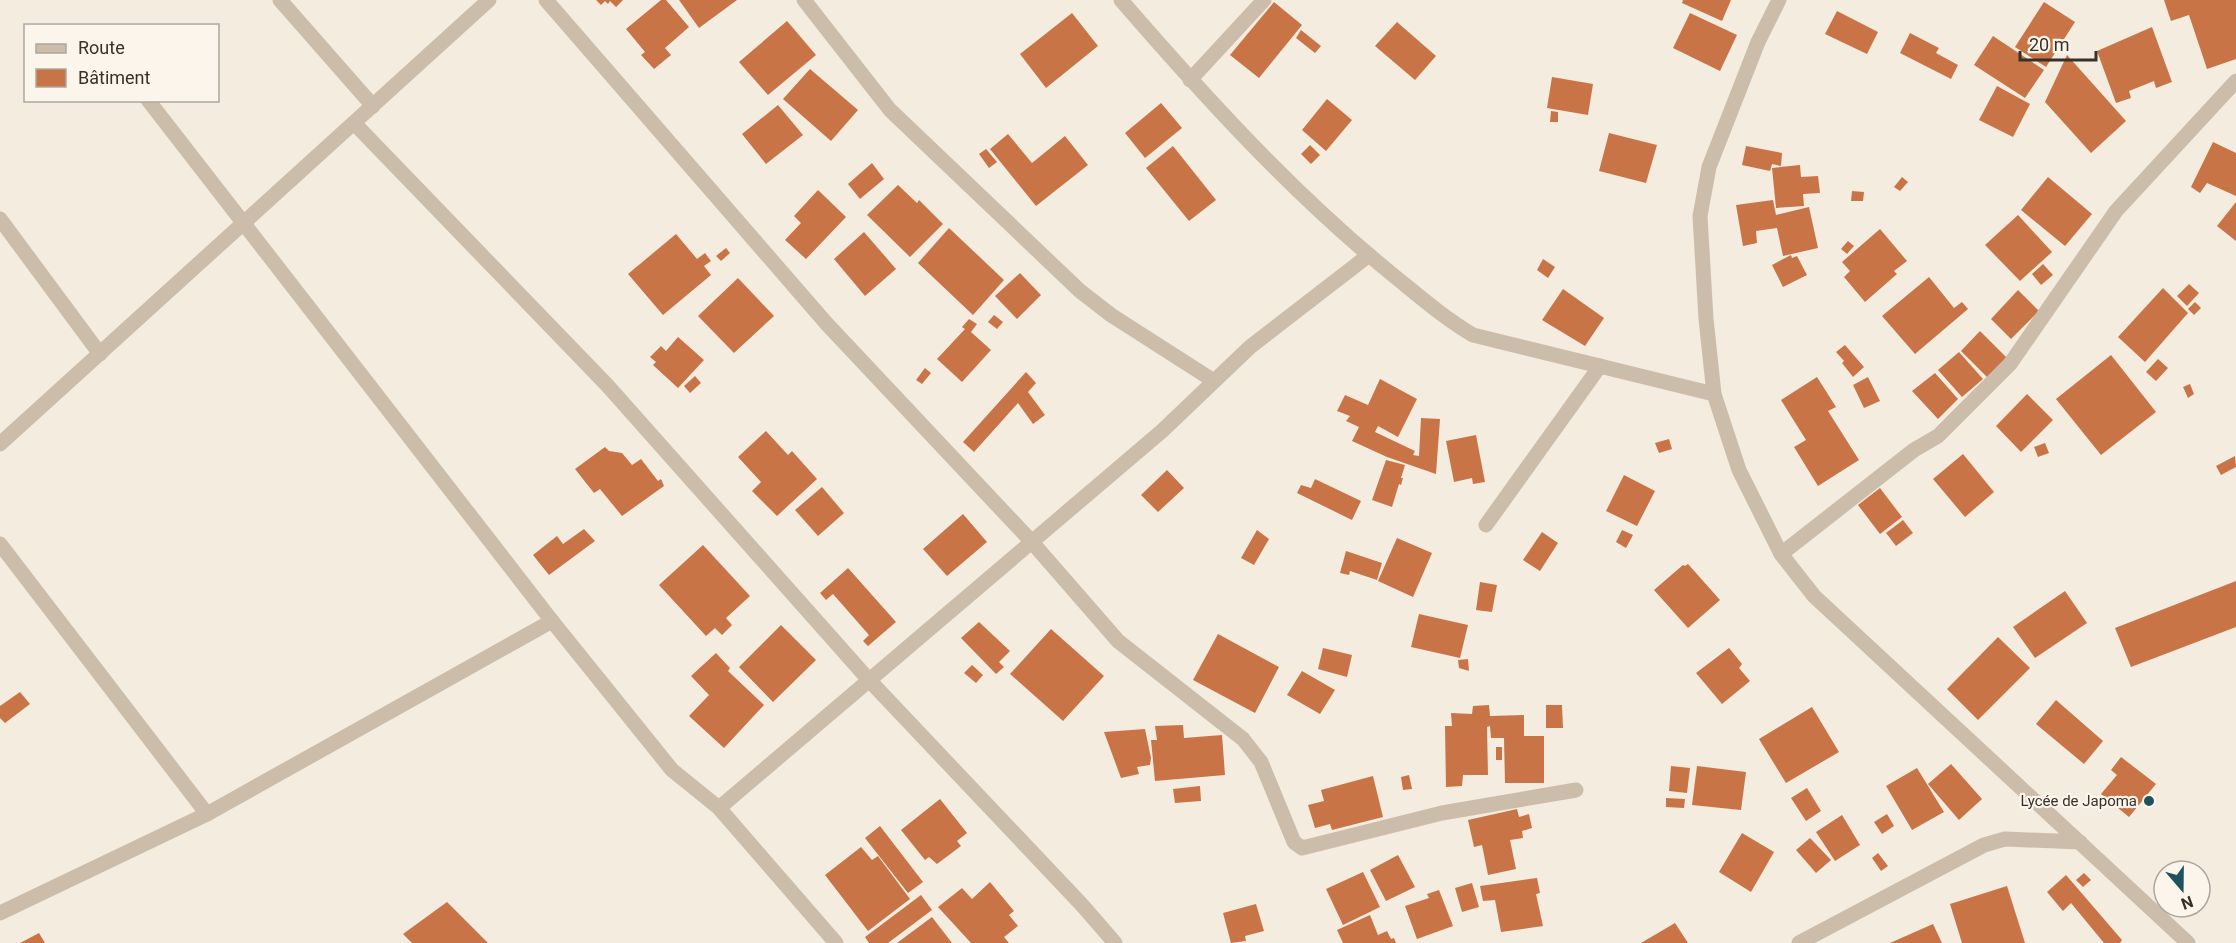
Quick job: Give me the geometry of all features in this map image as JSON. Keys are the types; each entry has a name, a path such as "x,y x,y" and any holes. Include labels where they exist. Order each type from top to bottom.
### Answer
{"street":[{"path":"280,0 373,106"},
{"path":"0,444 489,0"},
{"path":"546,0 826,323 1031,541 1118,641 1243,739 1261,762 1270,780 1294,842 1302,848 1442,813 1576,790"},
{"path":"804,0 890,110 1080,291 1111,315 1214,381"},
{"path":"1121,0 1191,80 1320,211 1369,255 1452,322 1473,335 1714,394"},
{"path":"1191,80 1264,0"},
{"path":"1779,0 1758,42 1709,167 1700,216 1706,319 1714,394 1739,470 1781,554 1814,596 2188,943"},
{"path":"1781,554 1914,450 1938,436 2010,364 2116,211 2236,81"},
{"path":"150,102 552,621 672,770 719,808 836,943"},
{"path":"354,123 607,385 869,680 1082,904 1115,943"},
{"path":"0,219 100,354"},
{"path":"719,808 1162,431 1250,346 1369,255"},
{"path":"1486,525 1600,366"},
{"path":"0,544 207,814"},
{"path":"0,913 207,814 552,621"},
{"path":"1799,943 1984,845 2006,839 2080,842"}],"building":[{"path":"596,0 623,0 616,7 610,1 608,4 605,1 601,5"},
{"path":"661,0 666,0 689,27 665,48 671,55 654,69 641,55 645,52 626,29"},
{"path":"679,0 737,0 699,28"},
{"path":"1683,0 1731,0 1722,21 1682,3"},
{"path":"2164,0 2236,0 2236,59 2207,69 2189,15 2171,21"},
{"path":"1274,2 1302,25 1259,78 1230,55"},
{"path":"2044,2 2075,22 2046,67 2015,47"},
{"path":"1837,11 1878,32 1867,54 1825,34"},
{"path":"1072,13 1098,46 1046,88 1020,54"},
{"path":"1690,13 1737,35 1720,71 1673,48"},
{"path":"787,21 816,55 768,95 739,62"},
{"path":"1397,22 1436,56 1415,80 1375,46"},
{"path":"2152,27 2172,82 2156,88 2154,81 2129,91 2131,98 2116,103 2097,51"},
{"path":"1301,30 1321,46 1315,53 1296,38"},
{"path":"1910,33 1939,48 1936,53 1958,65 1951,79 1900,53"},
{"path":"1993,36 2044,70 2025,98 1974,65"},
{"path":"2067,55 2126,121 2091,153 2045,102"},
{"path":"810,69 858,110 831,141 783,99"},
{"path":"1552,77 1593,84 1588,115 1547,108"},
{"path":"1997,86 2030,104 2013,137 1979,120"},
{"path":"1327,99 1352,120 1326,151 1302,130"},
{"path":"1161,103 1182,128 1145,158 1125,133"},
{"path":"778,105 803,135 766,164 742,134"},
{"path":"1551,111 1558,112 1558,122 1550,122"},
{"path":"1609,133 1657,145 1646,183 1599,171"},
{"path":"1008,134 1032,163 1065,136 1088,165 1036,206 990,149"},
{"path":"2213,142 2236,153 2236,196 2207,183 2200,193 2191,187"},
{"path":"1310,145 1320,155 1311,164 1301,154"},
{"path":"1173,146 1216,200 1189,221 1146,168"},
{"path":"1746,146 1782,153 1781,166 1772,164 1770,171 1742,165"},
{"path":"986,149 997,162 989,168 979,154"},
{"path":"872,163 884,179 860,199 848,184"},
{"path":"1800,165 1801,177 1818,176 1820,193 1803,194 1804,206 1776,208 1772,168"},
{"path":"1902,177 1908,182 1900,191 1894,187"},
{"path":"2048,177 2092,214 2065,246 2021,210"},
{"path":"898,185 917,203 919,200 943,224 910,257 867,215"},
{"path":"818,190 846,217 806,259 785,240 801,223 794,216"},
{"path":"1852,191 1864,192 1863,201 1851,201"},
{"path":"1773,200 1776,215 1809,207 1818,248 1783,256 1777,228 1756,231 1757,243 1743,246 1736,205"},
{"path":"2236,202 2236,241 2217,226"},
{"path":"2018,215 2052,252 2020,281 1985,245"},
{"path":"949,228 1004,280 973,315 918,263"},
{"path":"1880,229 1907,261 1894,271 1897,274 1865,302 1844,277 1850,271 1842,262"},
{"path":"864,232 896,269 865,296 834,259"},
{"path":"676,234 697,259 705,253 711,261 704,266 711,275 663,315 628,274"},
{"path":"1848,241 1854,246 1847,254 1841,249"},
{"path":"726,248 730,253 721,261 716,256"},
{"path":"1791,255 1792,258 1797,256 1807,275 1783,287 1772,265"},
{"path":"1543,259 1555,267 1548,278 1537,270"},
{"path":"2043,264 2053,275 2041,285 2032,274"},
{"path":"1020,273 1041,295 1017,319 995,296"},
{"path":"1929,277 1954,308 1962,302 1968,309 1915,354 1882,316"},
{"path":"738,278 774,316 734,353 698,316"},
{"path":"2189,284 2199,293 2187,306 2177,296"},
{"path":"2163,288 2188,313 2145,362 2118,337"},
{"path":"1563,289 1604,318 1585,346 1542,320"},
{"path":"2018,290 2039,311 2011,339 1991,319"},
{"path":"2195,302 2201,308 2194,315 2188,309"},
{"path":"994,315 1003,322 997,329 988,322"},
{"path":"969,319 977,324 971,332 991,350 962,382 937,359 965,329 962,327"},
{"path":"1980,331 2008,359 1988,378 1961,351"},
{"path":"678,337 704,360 678,388 653,365 656,362 650,357 661,346 666,351"},
{"path":"1845,345 1864,367 1853,377 1836,352"},
{"path":"1959,352 1983,379 1962,397 1938,370"},
{"path":"2111,355 2156,412 2101,455 2056,399"},
{"path":"2158,359 2168,368 2156,381 2146,372"},
{"path":"925,368 931,373 922,384 916,380"},
{"path":"1026,372 1036,383 1028,392 1045,415 1033,424 1018,403 974,452 963,442"},
{"path":"1935,373 1958,399 1938,419 1912,391"},
{"path":"695,376 701,383 690,393 684,386"},
{"path":"1817,377 1836,407 1828,411 1859,460 1818,486 1794,447 1806,440 1781,400"},
{"path":"1868,377 1880,401 1864,408 1853,385"},
{"path":"1380,379 1417,399 1398,437 1378,426 1375,432 1415,451 1413,455 1419,456 1421,418 1440,419 1436,474 1387,457 1352,441 1359,427 1346,421 1350,416 1337,411 1345,395 1368,405"},
{"path":"2190,384 2194,394 2188,398 2183,387"},
{"path":"2027,394 2053,420 2021,452 1996,426"},
{"path":"766,431 788,455 792,451 817,479 777,516 752,491 761,482 738,457"},
{"path":"1476,435 1485,482 1473,484 1472,478 1454,482 1446,441"},
{"path":"1669,439 1672,449 1659,453 1655,443"},
{"path":"2045,443 2049,453 2038,457 2034,447"},
{"path":"605,447 609,451 622,453 632,465 641,459 658,481 661,479 664,486 622,516 600,489 594,493 575,469"},
{"path":"1963,454 1994,492 1965,517 1933,479"},
{"path":"2235,456 2236,467 2221,475 2216,466"},
{"path":"1386,460 1405,465 1401,485 1399,484 1392,507 1372,500"},
{"path":"1167,470 1184,488 1158,512 1141,495"},
{"path":"1624,475 1655,491 1637,526 1606,511"},
{"path":"1315,479 1361,501 1352,520 1297,493 1301,485 1311,488"},
{"path":"822,487 844,513 818,536 795,510"},
{"path":"1880,488 1902,517 1880,534 1858,505"},
{"path":"963,514 987,542 947,576 923,549"},
{"path":"1903,520 1913,533 1896,546 1886,533"},
{"path":"584,529 595,541 549,575 533,555 557,536 563,544"},
{"path":"1257,530 1269,539 1254,565 1241,558"},
{"path":"1622,530 1633,535 1626,548 1616,542"},
{"path":"1542,532 1558,543 1540,571 1523,560"},
{"path":"1397,538 1432,553 1413,597 1378,581"},
{"path":"703,545 750,596 726,618 732,625 722,635 715,628 706,636 659,585"},
{"path":"1346,551 1382,563 1377,580 1350,571 1349,575 1340,573"},
{"path":"1688,564 1720,600 1688,628 1654,590 1683,565"},
{"path":"848,568 896,622 868,646 863,641 869,635 833,594 826,600 820,593"},
{"path":"2236,581 2236,627 2131,667 2115,628"},
{"path":"1480,582 1497,585 1492,612 1476,610"},
{"path":"2065,591 2087,623 2035,658 2013,627"},
{"path":"1419,614 1468,625 1460,658 1411,647"},
{"path":"979,622 1010,651 999,662 1004,667 996,674 961,638"},
{"path":"781,625 816,660 773,702 739,667"},
{"path":"1051,629 1104,676 1063,721 1010,674"},
{"path":"1218,634 1279,667 1255,713 1193,680"},
{"path":"1998,637 2030,668 1978,720 1947,689"},
{"path":"1323,648 1352,655 1347,677 1318,669"},
{"path":"1729,648 1742,664 1739,668 1750,681 1722,704 1696,673"},
{"path":"716,653 730,668 728,671 764,705 724,748 689,716 709,695 691,676"},
{"path":"1468,659 1469,671 1459,668 1458,660"},
{"path":"972,665 983,675 976,683 964,673"},
{"path":"1302,671 1335,690 1320,714 1287,695"},
{"path":"20,692 30,704 5,723 0,718 0,706"},
{"path":"2056,700 2103,741 2084,764 2036,724"},
{"path":"1489,705 1490,716 1524,715 1524,736 1544,736 1544,783 1505,783 1504,738 1491,738 1490,726 1487,727 1488,775 1463,775 1462,786 1446,787 1445,726 1452,726 1451,713 1472,714 1473,706"},
{"path":"1546,705 1562,705 1563,728 1546,728"},
{"path":"1812,707 1839,752 1786,783 1759,739"},
{"path":"1183,725 1184,738 1222,735 1225,775 1155,781 1151,740 1157,740 1155,726"},
{"path":"1145,729 1151,758 1150,765 1137,767 1139,774 1121,778 1104,732"},
{"path":"1496,747 1502,747 1502,760 1496,760"},
{"path":"2121,757 2156,784 2129,817 2101,794 2117,775 2111,770"},
{"path":"1951,764 1982,799 1959,820 1928,784"},
{"path":"1671,766 1690,768 1687,793 1669,791"},
{"path":"1697,766 1746,772 1741,810 1692,805"},
{"path":"1917,768 1944,812 1912,830 1886,786"},
{"path":"1409,775 1412,789 1403,790 1401,777"},
{"path":"1373,776 1383,817 1332,830 1330,824 1315,828 1308,805 1324,801 1321,790"},
{"path":"1200,786 1201,801 1175,803 1173,789"},
{"path":"1807,788 1821,811 1806,821 1791,798"},
{"path":"1666,798 1685,799 1684,808 1666,807"},
{"path":"940,799 967,833 957,841 961,846 937,864 929,857 925,860 901,830"},
{"path":"1517,809 1519,817 1529,814 1532,828 1522,831 1523,838 1510,840 1516,869 1488,875 1482,845 1474,847 1468,820"},
{"path":"1887,814 1894,826 1882,834 1874,822"},
{"path":"1842,815 1860,845 1835,861 1816,832"},
{"path":"880,826 923,882 908,893 865,838"},
{"path":"1742,833 1774,852 1751,892 1719,872"},
{"path":"1810,838 1831,860 1816,873 1796,850"},
{"path":"861,847 872,860 878,856 910,899 868,931 825,875"},
{"path":"1878,853 1888,866 1881,871 1872,858"},
{"path":"1398,855 1415,887 1386,901 1370,870"},
{"path":"1363,872 1380,907 1343,925 1326,889"},
{"path":"2084,873 2091,880 2083,887 2076,880"},
{"path":"2066,875 2122,940 2120,943 2104,943 2071,903 2063,911 2047,892"},
{"path":"1537,878 1540,893 1536,894 1543,926 1501,932 1495,900 1483,901 1480,886"},
{"path":"990,882 1014,911 1009,915 1018,926 1004,937 1009,943 971,943 938,907 962,888 972,899"},
{"path":"1472,883 1479,907 1462,912 1455,888"},
{"path":"2007,886 2025,943 1962,943 1950,904"},
{"path":"1439,890 1453,926 1417,939 1405,906 1429,898 1427,894"},
{"path":"921,895 932,910 888,943 869,943 865,937"},
{"path":"447,902 488,943 412,943 403,934"},
{"path":"1256,904 1264,931 1245,936 1246,941 1231,943 1223,913"},
{"path":"1370,915 1378,935 1387,931 1396,943 1343,943 1337,930"},
{"path":"932,917 952,943 897,943"},
{"path":"1675,923 1688,943 1641,943"},
{"path":"1933,924 1942,943 1890,943"},
{"path":"39,933 45,943 20,943"}],"place":[{"name":"Lycée de Japoma","path":"2149,801"}]}
